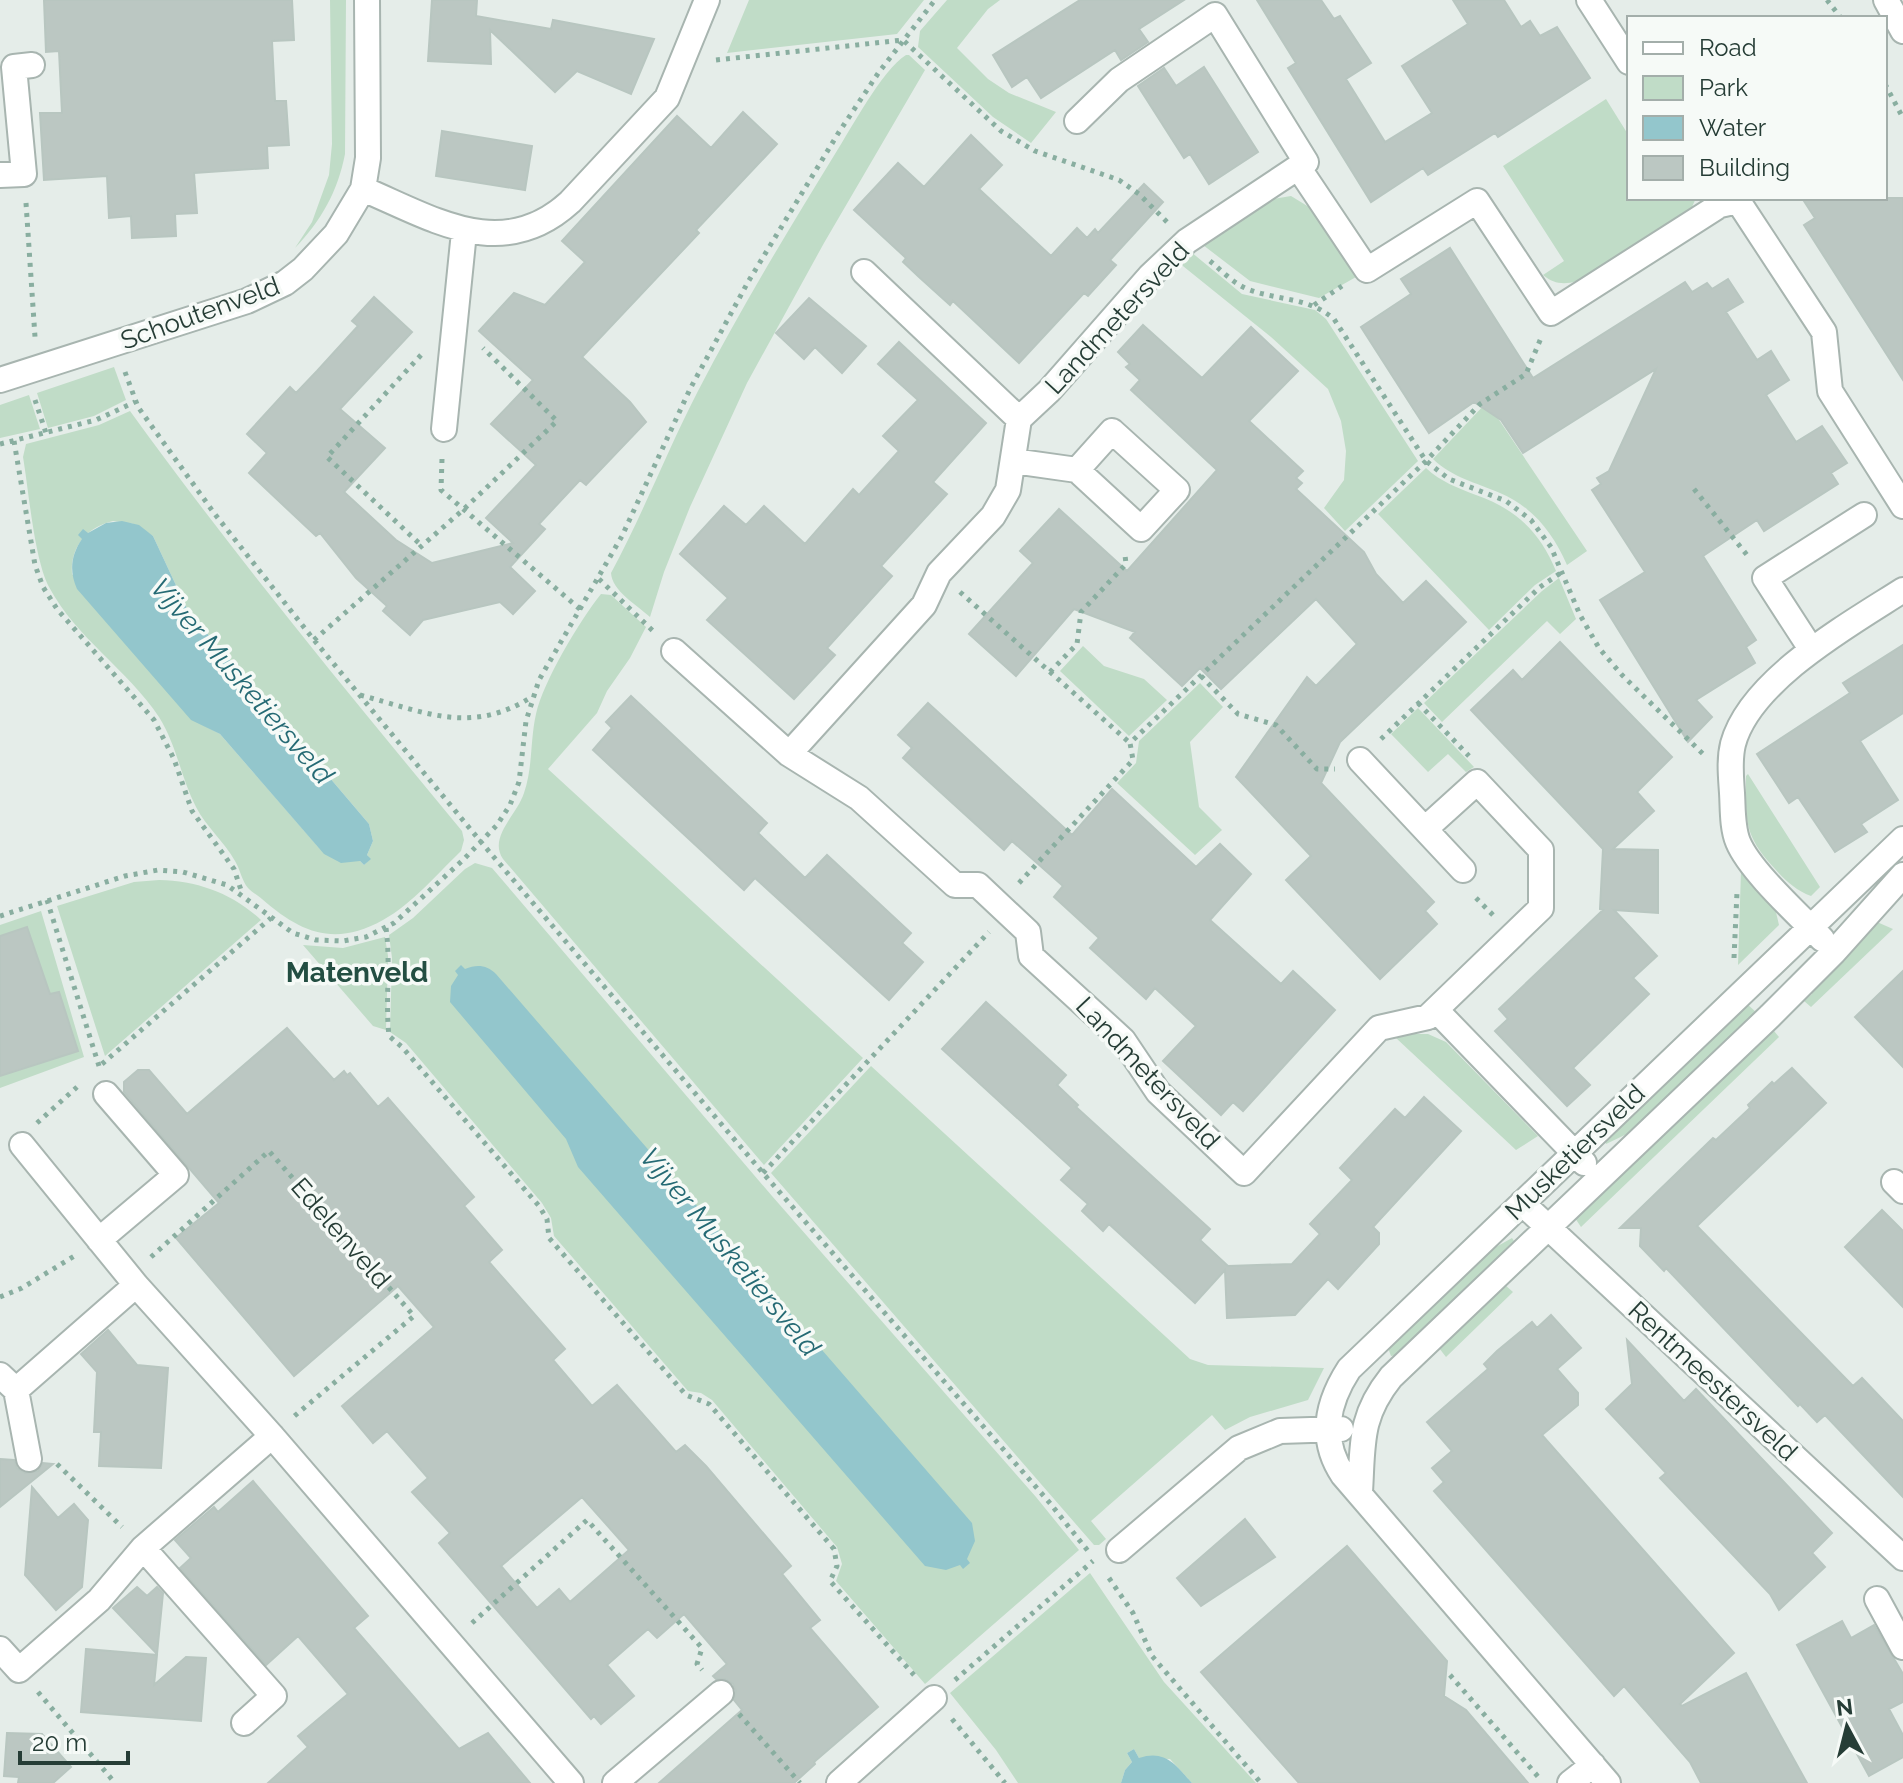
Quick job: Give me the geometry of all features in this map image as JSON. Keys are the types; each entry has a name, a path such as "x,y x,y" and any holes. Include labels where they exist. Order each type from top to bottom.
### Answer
{"street":[{"name":"Schoutenveld","path":"0,380 247,301 285,283 303,269 328,243 363,189 368,158 367,0"},
{"path":"363,189 464,232 517,232 537,227 555,216 667,98 707,0"},
{"path":"1589,0 1627,59"},
{"path":"1886,0 1903,31"},
{"path":"1077,121 1119,80 1215,15 1306,162 1298,167 1367,270 1477,201 1551,313 1718,202 1738,201 1824,332 1830,391 1903,506"},
{"path":"12,174 15,66"},
{"name":"Landmetersveld","path":"1019,419 1049,391 1150,276 1187,241 1298,167"},
{"path":"444,429 464,232"},
{"path":"789,754 924,605 939,573 993,516 1008,490 1014,461 1019,419 864,272"},
{"path":"1014,461 1077,470 1141,529 1177,490 1112,431 1077,470"},
{"path":"1811,649 1765,578 1864,515"},
{"path":"1834,952 1753,865 1738,843 1732,808 1730,764 1734,743 1752,706 1811,649 1903,590"},
{"name":"Landmetersveld","path":"674,651 789,754 859,798 955,885 978,885 1028,932 1031,956 1123,1040 1158,1092 1244,1173 1379,1028 1428,1017 1541,908 1541,850 1477,782"},
{"path":"1360,760 1463,870"},
{"path":"1425,829 1477,782"},
{"name":"Musketiersveld","path":"1601,1774 1381,1521 1335,1463 1327,1429 1329,1409 1336,1388 1349,1369 1903,839"},
{"path":"1869,872 1898,892"},
{"name":"Musketiersveld","path":"1360,1492 1363,1430 1369,1409 1391,1377 1898,892"},
{"path":"1436,1010 1600,1179"},
{"path":"99,1240 176,1175 106,1094"},
{"path":"22,1145 133,1281 272,1436 571,1783"},
{"name":"Rentmeestersveld","path":"1522,1203 1900,1559 1903,1558"},
{"path":"29,1459 8,1383 133,1281"},
{"path":"1119,1550 1239,1448 1280,1431 1363,1430"},
{"path":"0,1649 19,1670 99,1600 143,1548 272,1436"},
{"path":"143,1548 274,1696 244,1723"},
{"path":"1877,1599 1903,1647"},
{"path":"615,1783 721,1693"},
{"path":"839,1783 934,1698"},
{"path":"1570,1783 1601,1774"}],"path":[{"path":"0,916 125,876 158,870 210,879 242,894 293,933 329,941 355,939 386,928 402,917 481,842 504,816 519,782 526,721 539,680 640,502 690,389 748,282 839,132 935,0"},
{"path":"1827,0 1839,16"},
{"path":"687,49 716,60 903,40 1001,131 1035,151 1119,180 1139,194 1187,241 1244,288 1303,301 1323,310 1334,319 1426,461 1449,479 1492,495 1519,510 1542,533 1588,630 1622,675 1695,748 1710,758 1730,764"},
{"path":"1887,88 1903,118"},
{"path":"12,174 37,369"},
{"path":"1130,743 1426,461 1480,404 1526,374 1551,313"},
{"path":"314,640 422,546 464,509 557,421 454,319 327,457 422,546"},
{"path":"115,344 135,402 214,513 314,640 481,842 763,1173 1049,1502 1129,1606 1152,1656 1261,1783"},
{"path":"0,444 96,420 135,402"},
{"path":"444,429 441,490 581,610"},
{"path":"14,441 35,565 43,587 57,609 154,720 174,759 192,811 234,869 242,894"},
{"path":"1694,489 1765,578"},
{"path":"1050,672 1077,644 1081,612 1126,564 1123,548 1141,529"},
{"path":"1201,676 1238,714 1276,725 1317,769 1349,770 1540,587 1562,572"},
{"path":"763,1173 1133,760 1130,743 939,573"},
{"path":"599,579 674,651"},
{"path":"360,695 445,717 473,719 498,714 534,695"},
{"path":"1418,703 1477,764 1477,782"},
{"path":"1733,1000 1738,843"},
{"path":"1463,870 1463,884 1512,935"},
{"path":"47,900 100,1066 106,1094"},
{"path":"22,1145 18,1140 271,918"},
{"path":"386,928 390,958 389,1036 402,1047 539,1206 547,1219 549,1238 614,1313 686,1395 709,1404 834,1549 837,1566 830,1581 1005,1783"},
{"name":"Edelenveld","path":"133,1281 269,1151 414,1316 272,1436"},
{"path":"0,1297 35,1280 99,1240"},
{"path":"24,1433 143,1548"},
{"path":"450,1643 587,1520 702,1648 697,1664 800,1783"},
{"path":"934,1698 1094,1559"},
{"path":"19,1670 115,1783"},
{"path":"1450,1675 1544,1783"}],"green space":[{"path":"330,0 346,0 345,154 327,205 295,248 312,222 329,175 332,144"},
{"path":"749,0 924,0 897,34 727,53"},
{"path":"947,0 1000,0 988,9 957,48 988,79 1009,93 1056,112 1031,143 993,117 918,47 920,31"},
{"path":"906,55 925,70 747,383 690,507 650,617 620,592 611,573 687,414 747,301 868,101 887,73"},
{"path":"1606,99 1627,133 1627,200 1695,200 1692,207 1577,281 1555,282 1543,275 1564,261 1503,166"},
{"path":"1291,196 1309,207 1356,277 1319,298 1250,281 1203,245 1260,201"},
{"path":"1185,247 1242,294 1315,310 1326,319 1418,461 1345,531 1324,508 1344,480 1346,451 1341,421 1328,389 1271,337 1173,258"},
{"path":"114,367 126,400 94,416 48,428 37,393"},
{"path":"29,395 40,429 0,438 0,405"},
{"path":"1487,402 1587,551 1567,565 1555,542 1532,513 1500,493 1456,475 1433,459"},
{"path":"130,411 251,571 462,831 464,840 461,851 414,897 383,920 349,933 319,932 305,928 276,911 248,888 231,854 196,807 159,717 133,684 73,622 49,587 39,559 33,524 23,457 26,444 99,425","holes":["113,521 134,524 153,536 188,611 369,824 373,841 367,855 370,859 364,865 320,849 220,734 191,719 72,574 77,547 88,533"]},
{"path":"1426,468 1444,481 1515,515 1534,534 1556,571 1535,585 1489,630 1378,514"},
{"path":"1559,578 1576,619 1560,634 1547,621 1442,722 1424,703"},
{"path":"601,594 611,595 646,627 597,713 548,769 863,1058 764,1165 499,851 501,834 527,783 534,724 546,685 563,652"},
{"path":"1083,646 1104,666 1144,679 1167,700 1129,736 1060,671"},
{"path":"1200,683 1223,707 1190,742 1199,807 1222,830 1195,855 1117,783 1136,763 1139,741"},
{"path":"1418,708 1474,767 1466,772 1448,754 1428,772 1391,734"},
{"path":"1748,774 1820,887 1811,896 1780,874 1757,847 1747,816"},
{"path":"475,863 492,868 1079,1550 925,1684 836,1581 842,1564 837,1547 712,1400 701,1393 688,1391 554,1236 551,1218 542,1203 406,1043 390,1032 392,958 389,935"},
{"path":"1741,871 1775,908 1779,925 1738,965"},
{"path":"159,880 214,890 238,902 261,920 105,1056 57,906 134,882"},
{"path":"41,911 84,1057 0,1088 0,925"},
{"path":"1877,922 1893,929 1811,1007 1804,1001"},
{"path":"385,937 388,956 386,1030 373,1026 303,945 343,948"},
{"path":"1746,1003 1757,1013 1631,1132 1606,1144 1605,1141 1615,1129"},
{"path":"1774,1031 1779,1037 1581,1227 1575,1218"},
{"path":"1428,1034 1446,1042 1538,1136 1516,1150 1396,1038"},
{"path":"871,1066 1190,1359 1208,1365 1324,1368 1308,1400 1250,1417 1225,1430 1212,1415 1091,1521 1106,1539 1094,1545 771,1173"},
{"path":"1512,1238 1514,1241 1506,1253 1398,1355 1391,1356 1388,1348 1487,1252"},
{"path":"1505,1285 1513,1292 1446,1357 1439,1348"},
{"path":"1090,1573 1164,1682 1256,1783 1192,1783 1170,1759 1139,1758 1134,1749 1127,1753 1132,1762 1125,1770 1121,1783 1018,1783 950,1693"}],"water":[{"name":"Vijver Musketiersveld","path":"122,521 139,525 153,536 188,611 369,824 373,841 367,855 371,859 364,865 360,861 341,863 324,854 220,734 191,720 77,589 72,569 75,551 82,539 78,535 83,529 88,533 106,523"},
{"name":"Vijver Musketiersveld","path":"461,965 465,969 485,967 496,974 972,1523 975,1541 967,1559 970,1563 963,1569 960,1565 946,1570 925,1566 578,1167 566,1139 450,1002 451,986 458,975 455,971"},
{"path":"1134,1749 1139,1758 1156,1756 1169,1760 1192,1783 1121,1783 1125,1770 1132,1762 1127,1753"}],"building":[{"path":"44,0 292,0 294,40 272,41 275,101 286,101 289,145 267,146 268,168 194,173 197,213 175,214 176,236 132,238 131,216 109,218 107,176 44,180 40,113 62,113 59,51 46,52"},
{"path":"432,0 477,0 476,16 551,29 553,20 654,39 631,94 577,71 555,92 490,30 491,64 428,61"},
{"path":"1080,0 1184,0 1139,29 1148,42 1121,60 1115,50 1041,98 1027,77 1012,87 993,55"},
{"path":"1257,0 1321,0 1334,19 1340,16 1371,63 1346,79 1385,142 1432,113 1402,66 1468,24 1453,0 1504,0 1521,27 1530,21 1540,36 1557,27 1590,78 1498,137 1495,133 1428,175 1423,168 1371,202 1288,68 1296,63"},
{"path":"1204,67 1258,152 1209,184 1190,154 1184,158 1138,86 1164,68 1176,86"},
{"path":"743,112 777,144 696,230 699,233 582,357 630,402 646,422 586,485 580,480 539,524 545,529 510,567 535,591 513,614 500,602 423,620 410,635 383,611 387,606 356,578 320,533 316,536 249,473 267,453 247,434 290,387 296,393 317,371 358,326 352,321 374,297 412,332 340,409 385,448 344,492 396,540 432,563 513,543 486,518 536,465 491,424 533,380 479,331 514,293 545,305 585,262 562,241 677,116 711,148"},
{"path":"442,131 532,146 525,190 436,176"},
{"path":"971,135 1002,165 979,189 1051,256 1077,228 1087,238 1095,229 1098,233 1144,184 1163,202 1110,260 1116,265 1088,296 1084,293 1019,363 953,301 950,305 919,277 903,262 906,258 854,210 898,163 924,187"},
{"path":"1903,198 1903,380 1804,225 1815,218 1803,200"},
{"path":"1450,248 1533,378 1685,282 1692,292 1707,283 1712,289 1728,279 1743,302 1726,312 1757,360 1771,351 1789,380 1766,395 1796,442 1822,426 1847,463 1831,473 1838,484 1764,531 1757,520 1703,556 1756,640 1746,647 1755,663 1696,700 1712,717 1688,742 1600,600 1645,572 1592,490 1601,484 1597,478 1609,471 1656,369 1523,453 1501,420 1474,402 1429,433 1361,327 1411,294 1401,279"},
{"path":"809,298 866,346 842,373 815,347 804,359 776,333"},
{"path":"1143,325 1202,378 1251,327 1298,371 1249,421 1303,471 1296,478 1302,483 1296,489 1364,552 1376,574 1403,603 1426,581 1466,622 1340,742 1321,783 1434,902 1425,911 1437,924 1380,979 1286,880 1311,856 1236,777 1307,677 1316,686 1357,644 1316,599 1221,689 1200,668 1182,686 1130,638 1135,632 1074,609 1016,676 969,634 1033,563 1020,551 1059,509 1127,571 1217,470 1131,390 1140,380 1126,367 1130,364 1118,352"},
{"path":"899,342 986,423 933,482 947,494 881,566 892,576 827,648 835,655 794,699 707,620 728,598 680,554 724,506 746,525 764,506 805,544 853,489 859,495 899,451 883,436 918,400 878,364"},
{"path":"1560,642 1672,757 1637,792 1654,811 1613,849 1658,850 1658,913 1614,910 1657,956 1633,978 1649,994 1573,1068 1590,1085 1567,1106 1495,1031 1508,1019 1499,1009 1603,910 1600,909 1603,849 1471,710 1513,670 1522,680"},
{"path":"1903,645 1903,713 1860,741 1898,800 1861,824 1867,832 1835,852 1798,797 1789,803 1757,754 1850,693 1843,683"},
{"path":"631,696 767,823 758,833 805,878 827,855 911,933 902,943 923,962 889,1000 755,878 744,890 593,750 612,728 606,722"},
{"path":"928,703 1072,835 1112,789 1196,867 1220,844 1251,874 1210,920 1281,984 1293,971 1335,1010 1243,1111 1233,1102 1221,1115 1163,1061 1196,1026 1155,988 1146,999 1090,948 1099,938 1054,897 1063,886 1012,841 1004,850 903,758 912,748 898,735"},
{"path":"27,927 50,994 59,992 78,1051 0,1076 0,936"},
{"path":"1903,971 1903,1067 1855,1017"},
{"path":"986,1002 1066,1075 1057,1085 1078,1105 1076,1107 1210,1229 1200,1240 1228,1266 1292,1264 1320,1234 1310,1224 1352,1180 1340,1168 1395,1109 1405,1118 1424,1097 1461,1131 1373,1227 1379,1233 1379,1244 1338,1289 1328,1279 1295,1315 1227,1318 1225,1270 1195,1303 1109,1224 1103,1231 1082,1211 1088,1204 1061,1180 1072,1168 942,1049"},
{"path":"287,1028 334,1080 344,1071 347,1075 350,1073 378,1107 388,1098 474,1197 464,1206 502,1250 489,1262 565,1349 553,1360 592,1406 617,1385 676,1452 685,1445 706,1466 791,1566 782,1574 820,1620 810,1628 878,1707 794,1783 659,1783 742,1710 734,1700 736,1691 733,1684 713,1676 727,1664 684,1614 657,1638 648,1629 607,1665 634,1696 601,1724 594,1716 591,1719 439,1543 450,1533 412,1492 428,1478 387,1431 373,1443 342,1406 434,1327 398,1286 294,1376 176,1238 219,1203 124,1092 124,1082 138,1070 149,1070 187,1114","holes":["582,1497 629,1550 570,1602 559,1589 537,1608 501,1566"]},
{"path":"1792,1068 1826,1103 1697,1226 1853,1386 1862,1378 1903,1421 1903,1497 1825,1415 1817,1422 1800,1404 1798,1406 1666,1268 1664,1271 1640,1246 1641,1228 1620,1228 1713,1138 1716,1140 1750,1108 1748,1105 1772,1082 1774,1084"},
{"path":"1882,1210 1903,1231 1903,1307 1845,1247"},
{"path":"1551,1315 1581,1348 1557,1369 1578,1393 1578,1405 1542,1435 1734,1653 1680,1704 1682,1706 1746,1673 1807,1783 1701,1783 1690,1762 1624,1686 1614,1696 1434,1491 1444,1482 1432,1468 1452,1451 1427,1422 1488,1369 1484,1364 1497,1351 1532,1322 1537,1328"},
{"path":"108,1330 137,1365 168,1368 161,1468 99,1466 101,1432 94,1432 97,1372 81,1354"},
{"path":"1627,1340 1684,1401 1696,1389 1832,1533 1812,1553 1825,1567 1779,1610 1770,1594 1660,1478 1666,1473 1606,1409 1632,1384"},
{"path":"0,1459 14,1460 17,1468 25,1473 38,1471 43,1463 53,1464 0,1507"},
{"path":"253,1481 368,1616 354,1628 459,1749 488,1733 530,1783 268,1783 308,1747 298,1736 348,1694 298,1636 266,1665 180,1568 191,1558 175,1540 214,1507 218,1512"},
{"path":"32,1487 58,1518 74,1504 88,1520 82,1587 56,1610 25,1575"},
{"path":"1245,1519 1275,1557 1201,1606 1177,1578"},
{"path":"1347,1546 1447,1661 1444,1696 1466,1710 1528,1783 1299,1783 1201,1672"},
{"path":"137,1587 147,1596 157,1587 163,1593 157,1654 113,1608"},
{"path":"1842,1621 1851,1638 1874,1625 1903,1674 1903,1702 1889,1709 1903,1735 1903,1757 1869,1776 1797,1645"},
{"path":"86,1649 157,1655 154,1685 186,1657 206,1658 201,1721 81,1712"},
{"path":"7,1733 42,1734 71,1767 53,1783 18,1783 19,1777 4,1776"}],"district":[{"name":"Matenveld","path":"357,972"}]}
